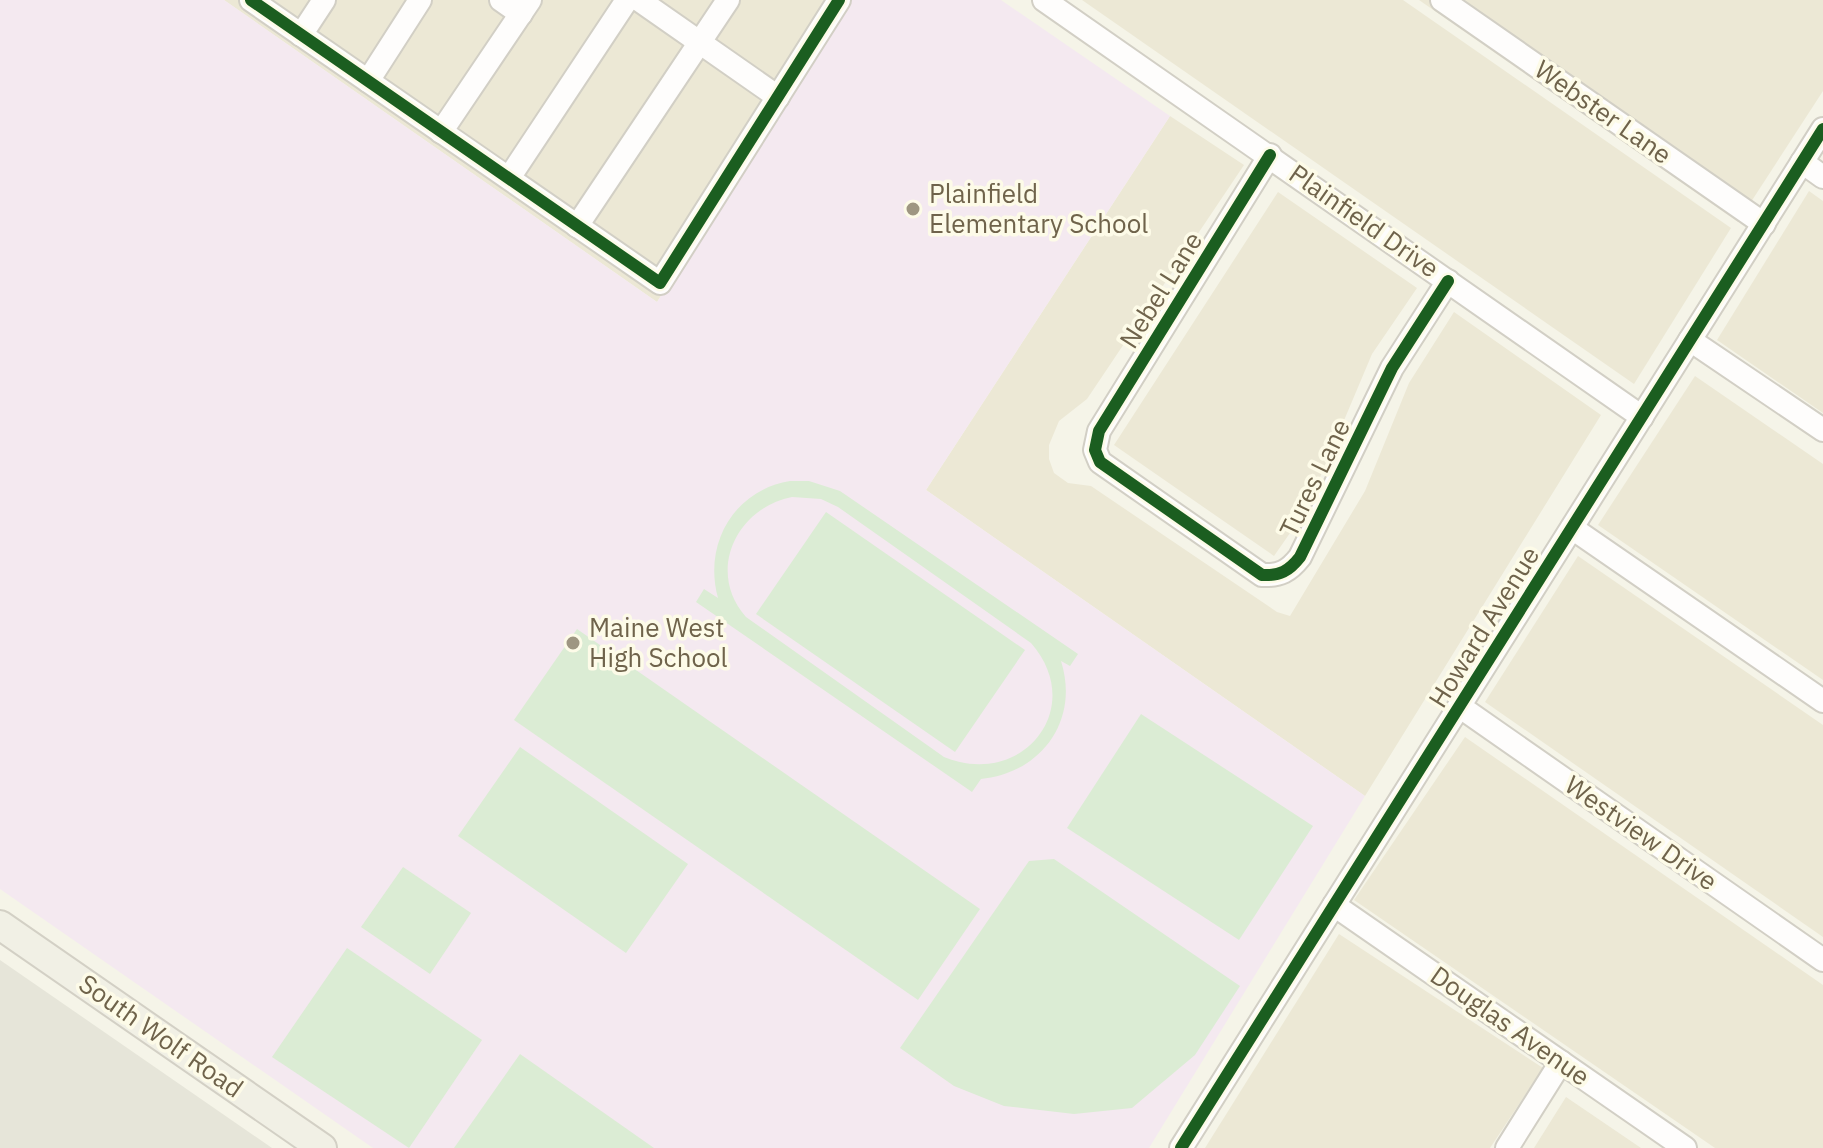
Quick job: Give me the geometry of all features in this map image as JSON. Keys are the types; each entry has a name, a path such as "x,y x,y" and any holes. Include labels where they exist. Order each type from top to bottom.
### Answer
{"main road":[{"name":"South Wolf Road","path":"0,925 322,1148"}],"street":[{"path":"251,0 660,283 839,0"},
{"path":"301,35 324,0"},
{"path":"368,81 420,0"},
{"path":"441,132 525,7 501,0"},
{"path":"509,178 627,0"},
{"path":"639,0 778,97"},
{"path":"577,226 728,0"},
{"name":"Plainfield Drive","path":"1044,0 1642,417"},
{"name":"Webster Lane","path":"1442,0 1764,224"},
{"name":"Howard Avenue","path":"1181,1148 1823,129"},
{"name":"Nebel Lane","path":"1095,450 1099,431 1270,155"},
{"path":"1802,162 1823,177"},
{"name":"Tures Lane","path":"1095,450 1100,462 1262,575 1277,576 1291,568 1300,557 1392,368 1448,281"},
{"path":"1690,340 1823,430"},
{"path":"1572,528 1823,701"},
{"name":"Westview Drive","path":"1459,706 1823,960"},
{"name":"Douglas Avenue","path":"1334,905 1685,1148"},
{"path":"1507,1148 1561,1062"}],"shaded area":[{"name":"Maine West High School","path":"0,0 224,0 657,302 851,0 1001,0 1170,116 926,490 1365,796 1149,1148 373,1148 0,889"},
{"path":"224,0 851,0 657,302"},
{"path":"1082,0 1403,0 1731,228 1634,384"},
{"path":"1419,0 1823,0 1823,91 1738,222"},
{"path":"1170,116 1244,165 1087,399 1059,421 1049,445 1049,459 1054,473 1068,483 1091,486 1277,612 1290,616 1365,491 1409,383 1454,312 1601,415 1365,796 926,490"},
{"path":"1809,191 1823,201 1823,413 1717,340"},
{"path":"1278,192 1417,288 1372,354 1318,482 1297,523 1274,556 1114,445"},
{"path":"1695,376 1823,464 1823,680 1598,525"},
{"path":"1578,556 1823,725 1823,937 1485,702"},
{"path":"1465,737 1823,985 1823,1148 1715,1148 1354,900"},
{"path":"1339,934 1543,1068 1490,1148 1205,1148"},
{"path":"0,960 272,1148 0,1148"},
{"path":"1566,1097 1641,1148 1534,1148"}],"green space":[{"path":"790,481 809,481 840,491 1078,654 1070,666 1061,661 1065,704 1051,740 1038,755 1002,775 981,779 972,792 696,602 704,589 718,598 714,578 719,540 739,508 753,495 770,486","holes":["792,497 821,499 838,507 1031,643 1047,668 1052,693 1049,716 1038,736 1021,752 999,762 972,764 944,757 746,617 734,599 728,581 728,562 742,528 772,503"]},
{"path":"826,512 1025,650 955,752 756,614"},
{"path":"577,629 980,909 918,1000 514,720"},
{"path":"1141,714 1313,826 1239,940 1067,828"},
{"path":"520,747 688,864 626,953 458,836"},
{"path":"1054,859 1240,986 1195,1055 1132,1108 1074,1114 1004,1106 954,1086 900,1048 1029,861"},
{"path":"403,867 471,913 430,974 361,927"},
{"path":"347,948 482,1040 409,1148 272,1057"},
{"path":"520,1054 654,1148 454,1148"}],"cycle path":[{"path":"251,0 660,283 839,0"},
{"path":"1181,1148 1823,129"},
{"path":"1270,155 1099,431 1095,450 1100,462 1262,575 1284,572 1300,557 1392,368 1448,281"}],"place":[{"name":"Plainfield Elementary School","path":"913,209"},
{"name":"Maine West High School","path":"573,643"}]}
